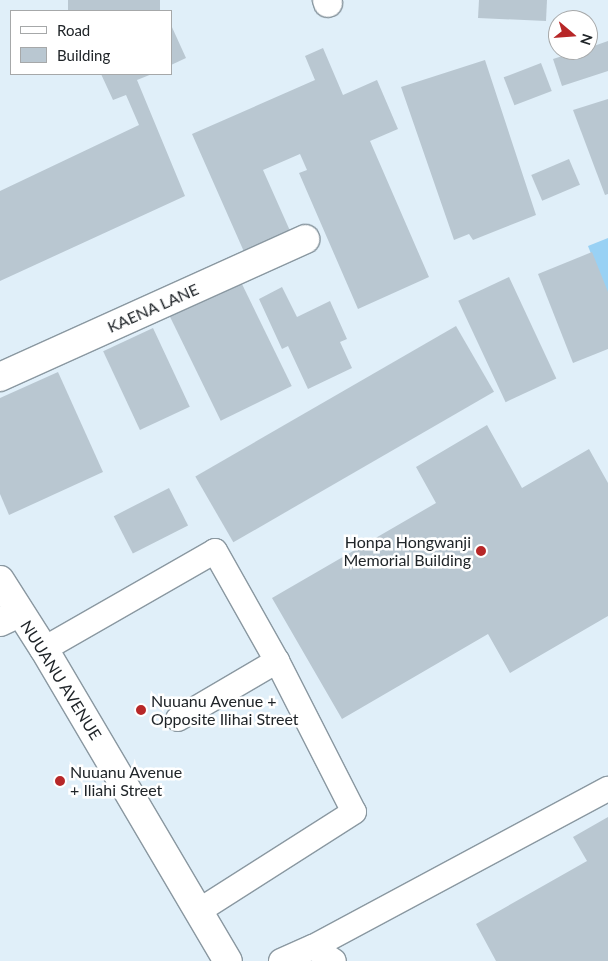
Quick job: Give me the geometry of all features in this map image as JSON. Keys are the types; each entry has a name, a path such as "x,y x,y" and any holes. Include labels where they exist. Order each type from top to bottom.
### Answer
{"main road":[{"name":"KAENA LANE","path":"0,378 305,239"},
{"name":"NUUANU AVENUE","path":"0,580 10,617 44,649 200,910 228,961"}],"lane":[{"path":"44,649 215,551 277,661 354,812 200,910"},
{"path":"178,719 277,661"},
{"path":"281,961 313,947 608,789"},
{"path":"313,947 334,961"}],"shaded area":[{"path":"608,238 608,297 588,246"}],"building":[{"path":"68,0 160,0 160,10 68,10"},
{"path":"479,0 547,0 546,21 478,18"},
{"path":"172,27 186,58 172,65"},
{"path":"608,41 608,71 562,86 553,60 598,60 598,44"},
{"path":"323,48 343,95 377,80 398,129 370,141 429,277 358,309 299,173 307,170 300,154 263,170 291,233 245,254 192,134 315,80 305,56"},
{"path":"485,60 536,215 473,240 469,234 454,240 401,87"},
{"path":"541,63 552,91 514,105 504,77"},
{"path":"101,75 150,75 137,80 185,196 0,281 0,191 139,125 126,95 113,100"},
{"path":"608,99 608,194 605,195 573,110"},
{"path":"569,159 580,185 542,201 531,175"},
{"path":"592,252 608,292 608,349 573,363 538,274"},
{"path":"509,277 556,379 506,402 458,301"},
{"path":"240,280 292,386 221,421 169,315"},
{"path":"282,287 297,317 330,301 347,339 340,342 352,368 308,389 288,346 282,349 259,299"},
{"path":"456,326 494,392 233,542 195,476"},
{"path":"153,328 190,407 140,430 103,351"},
{"path":"58,372 103,472 9,515 0,494 0,398"},
{"name":"Honpa Hongwanji Memorial Building","path":"487,425 522,488 589,449 608,483 608,616 510,673 488,634 342,719 272,598 436,503 416,467"},
{"path":"169,488 188,525 133,554 114,516"},
{"path":"608,817 608,961 496,961 476,924 587,861 573,837"}],"place":[{"name":"Honpa Hongwanji Memorial Building","path":"481,551"},
{"name":"Nuuanu Avenue + Opposite Ilihai Street","path":"141,710"},
{"name":"Nuuanu Avenue + Iliahi Street","path":"60,781"}]}
